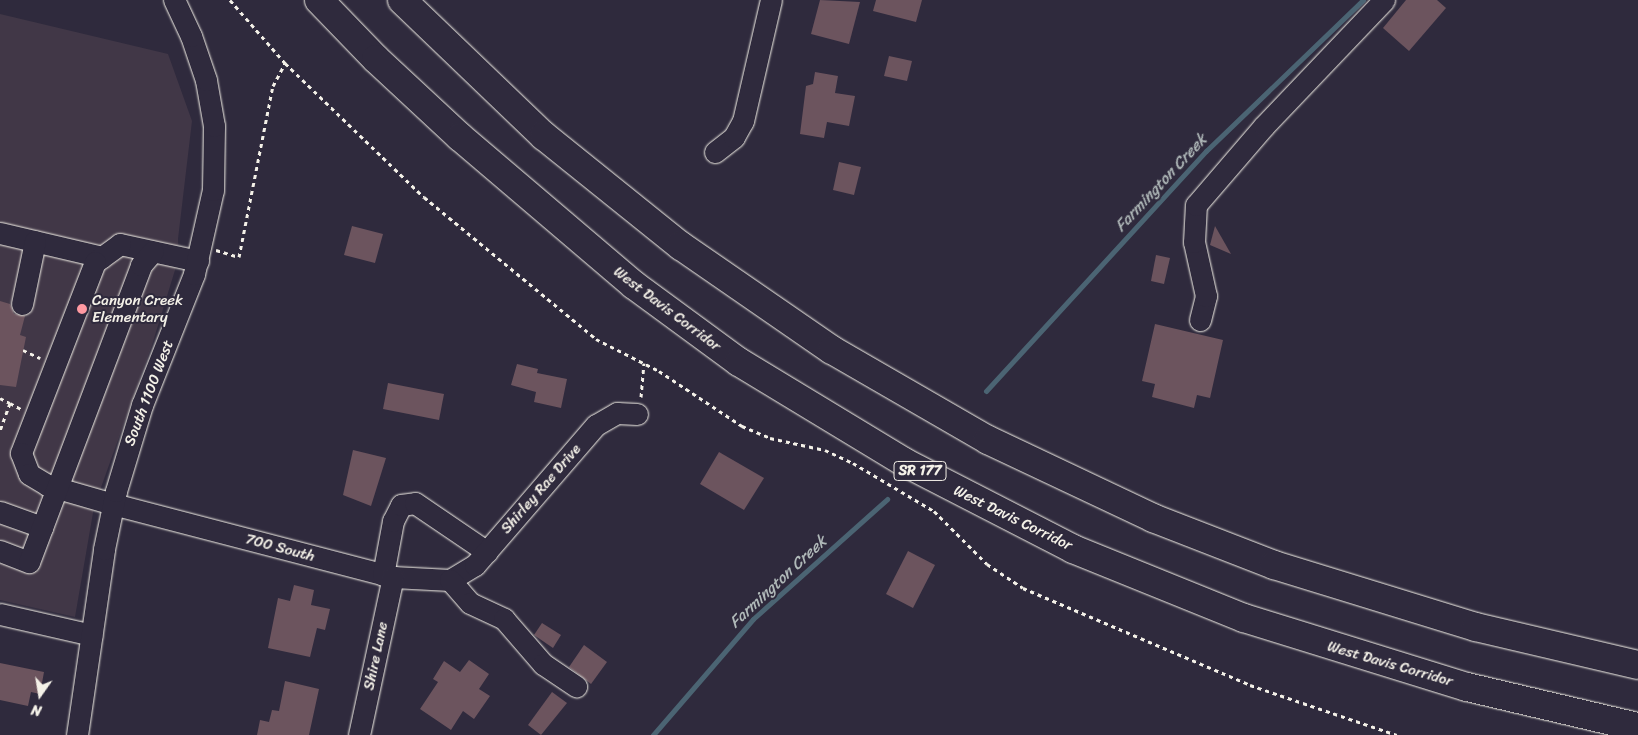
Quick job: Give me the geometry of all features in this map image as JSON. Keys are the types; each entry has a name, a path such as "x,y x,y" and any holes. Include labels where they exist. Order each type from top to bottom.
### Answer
{"highway":[{"name":"West Davis Corridor","path":"319,0 417,99 626,279 739,362 904,462 1074,549 1244,618 1467,687 1638,727"},
{"path":"402,0 544,136 674,241 832,350 988,440 1152,518 1283,568 1476,627 1638,665"}],"street":[{"name":"South 1100 West","path":"77,735 112,504 142,405 186,298 200,254 214,190 214,126 199,57 174,0"},
{"path":"715,152 734,137 743,121 771,0"},
{"path":"1200,320 1206,296 1194,242 1196,205 1264,126 1384,0"},
{"path":"0,233 102,257 120,244 153,252 200,254"},
{"path":"22,304 35,241"},
{"path":"0,551 30,562 56,488 141,265 153,252"},
{"name":"700 South","path":"102,257 95,262 21,453 29,474 56,488 112,504 388,576 450,580"},
{"name":"Shirley Rae Drive","path":"450,580 475,565 596,425 617,413 637,414"},
{"name":"Shire Lane","path":"359,735 388,576 393,521 401,505 415,503 487,552"},
{"path":"0,512 42,527"},
{"path":"450,580 470,603 504,619 543,664 576,686"},
{"path":"0,614 92,635"}],"path":[{"path":"230,0 285,63 368,144 477,243 596,339 644,363 742,426 770,438 824,450 853,463 934,512 987,564 1023,588 1250,685 1397,735"},
{"path":"200,254 240,257 273,86 285,63"},
{"path":"23,350 45,360"},
{"path":"637,414 644,363"},
{"path":"0,398 10,403 0,430"}],"shaded area":[{"name":"Canyon Creek Elementary","path":"0,14 168,54 192,121 178,239 179,257 152,345 94,507 75,617 0,600"}],"building":[{"path":"820,0 860,2 849,44 811,34"},
{"path":"876,0 922,0 916,22 873,11"},
{"path":"1406,0 1437,0 1446,8 1409,51 1383,28"},
{"path":"889,56 912,61 907,81 884,76"},
{"path":"815,72 838,76 835,93 855,96 849,126 827,122 824,138 800,134 806,86 813,84"},
{"path":"839,162 861,167 854,195 833,190"},
{"path":"352,226 383,234 375,263 344,255"},
{"path":"1215,226 1231,254 1210,245"},
{"path":"1156,255 1170,258 1164,284 1151,281"},
{"path":"0,301 10,304 14,314 25,316 20,335 26,337 16,387 0,385"},
{"path":"1155,324 1223,340 1210,398 1197,395 1194,408 1152,397 1155,384 1142,381"},
{"path":"517,364 538,369 537,373 567,379 561,408 534,402 536,392 511,385"},
{"path":"388,383 444,394 439,420 383,409"},
{"path":"353,450 386,458 371,506 343,495"},
{"path":"719,452 764,478 744,510 700,484"},
{"path":"908,551 935,565 913,608 886,594"},
{"path":"294,585 314,590 311,605 330,609 325,630 317,628 310,657 268,648 278,598 290,601"},
{"path":"542,623 561,635 553,648 534,635"},
{"path":"584,645 607,662 591,684 569,667"},
{"path":"469,660 489,674 479,689 490,696 474,719 463,711 451,730 420,709 438,682 433,679 444,661 460,672"},
{"path":"0,663 44,672 40,694 31,692 28,706 0,700"},
{"path":"285,681 319,689 309,735 257,735 260,720 269,722 272,710 279,711"},
{"path":"552,692 567,703 541,735 528,725"}],"waterway":[{"name":"Farmington Creek","path":"986,391 1206,151 1363,0"},
{"name":"Farmington Creek","path":"653,735 753,619 887,499"}],"place":[{"name":"Canyon Creek Elementary","path":"82,309"}]}
